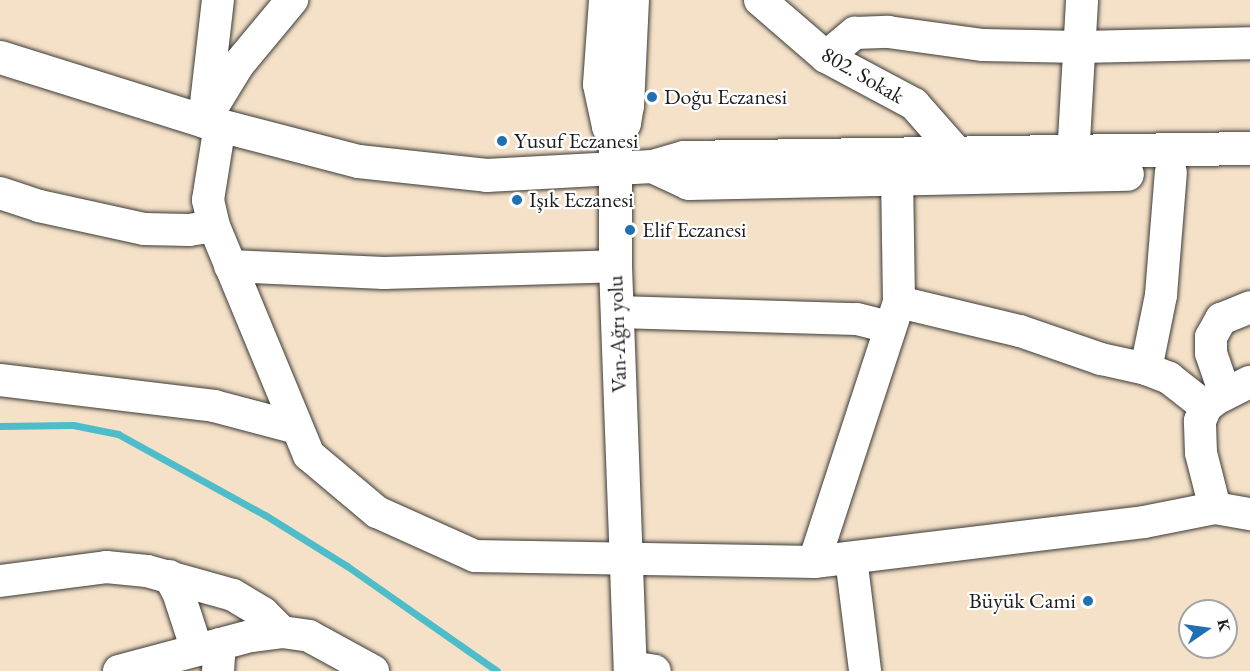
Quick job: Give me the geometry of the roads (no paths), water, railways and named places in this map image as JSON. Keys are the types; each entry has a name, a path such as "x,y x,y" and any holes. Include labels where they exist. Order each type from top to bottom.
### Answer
{"main road":[{"name":"Van-Ağrı yolu","path":"605,0 599,84 614,154 615,266 625,558 638,670"},
{"path":"614,154 627,105 633,0"},
{"path":"0,57 212,123 358,161 486,175 614,154 652,166 688,183 900,168 1072,164 1250,148"},
{"path":"900,168 959,155 1171,172 1250,171"}],"street":[{"path":"218,0 208,200 214,226 309,455 377,512 475,556 814,562 1144,522 1215,508 1250,514"},
{"path":"212,123 238,65 292,0"},
{"name":"802. Sokak","path":"760,0 826,57 914,104 959,155"},
{"path":"1072,164 1082,0"},
{"path":"826,57 855,33 983,45 1080,47 1250,43"},
{"path":"814,562 895,314 900,168"},
{"path":"1146,369 1161,295 1171,172"},
{"path":"0,193 39,206 144,229 189,230 214,226"},
{"path":"230,266 384,273 615,266"},
{"path":"1227,394 1210,353 1211,337 1221,319 1250,307"},
{"path":"617,312 857,319 895,314 1020,331 1101,359 1146,369 1169,378 1227,394"},
{"path":"0,380 214,406 297,428"},
{"path":"1215,508 1201,453 1200,421 1227,394"},
{"path":"851,558 865,671"},
{"path":"0,581 106,567 168,576 233,595 263,613 282,632"},
{"path":"168,576 212,655"},
{"path":"119,671 212,655 282,632 309,636 373,671"}],"waterway":[{"path":"0,426 73,425 118,434 265,515 347,566 497,671"}],"place":[{"name":"Doğu Eczanesi","path":"652,97"},
{"name":"Yusuf Eczanesi","path":"502,141"},
{"name":"Işık Eczanesi","path":"517,200"},
{"name":"Elif Eczanesi","path":"630,230"},
{"name":"Büyük Cami","path":"1088,601"}]}
